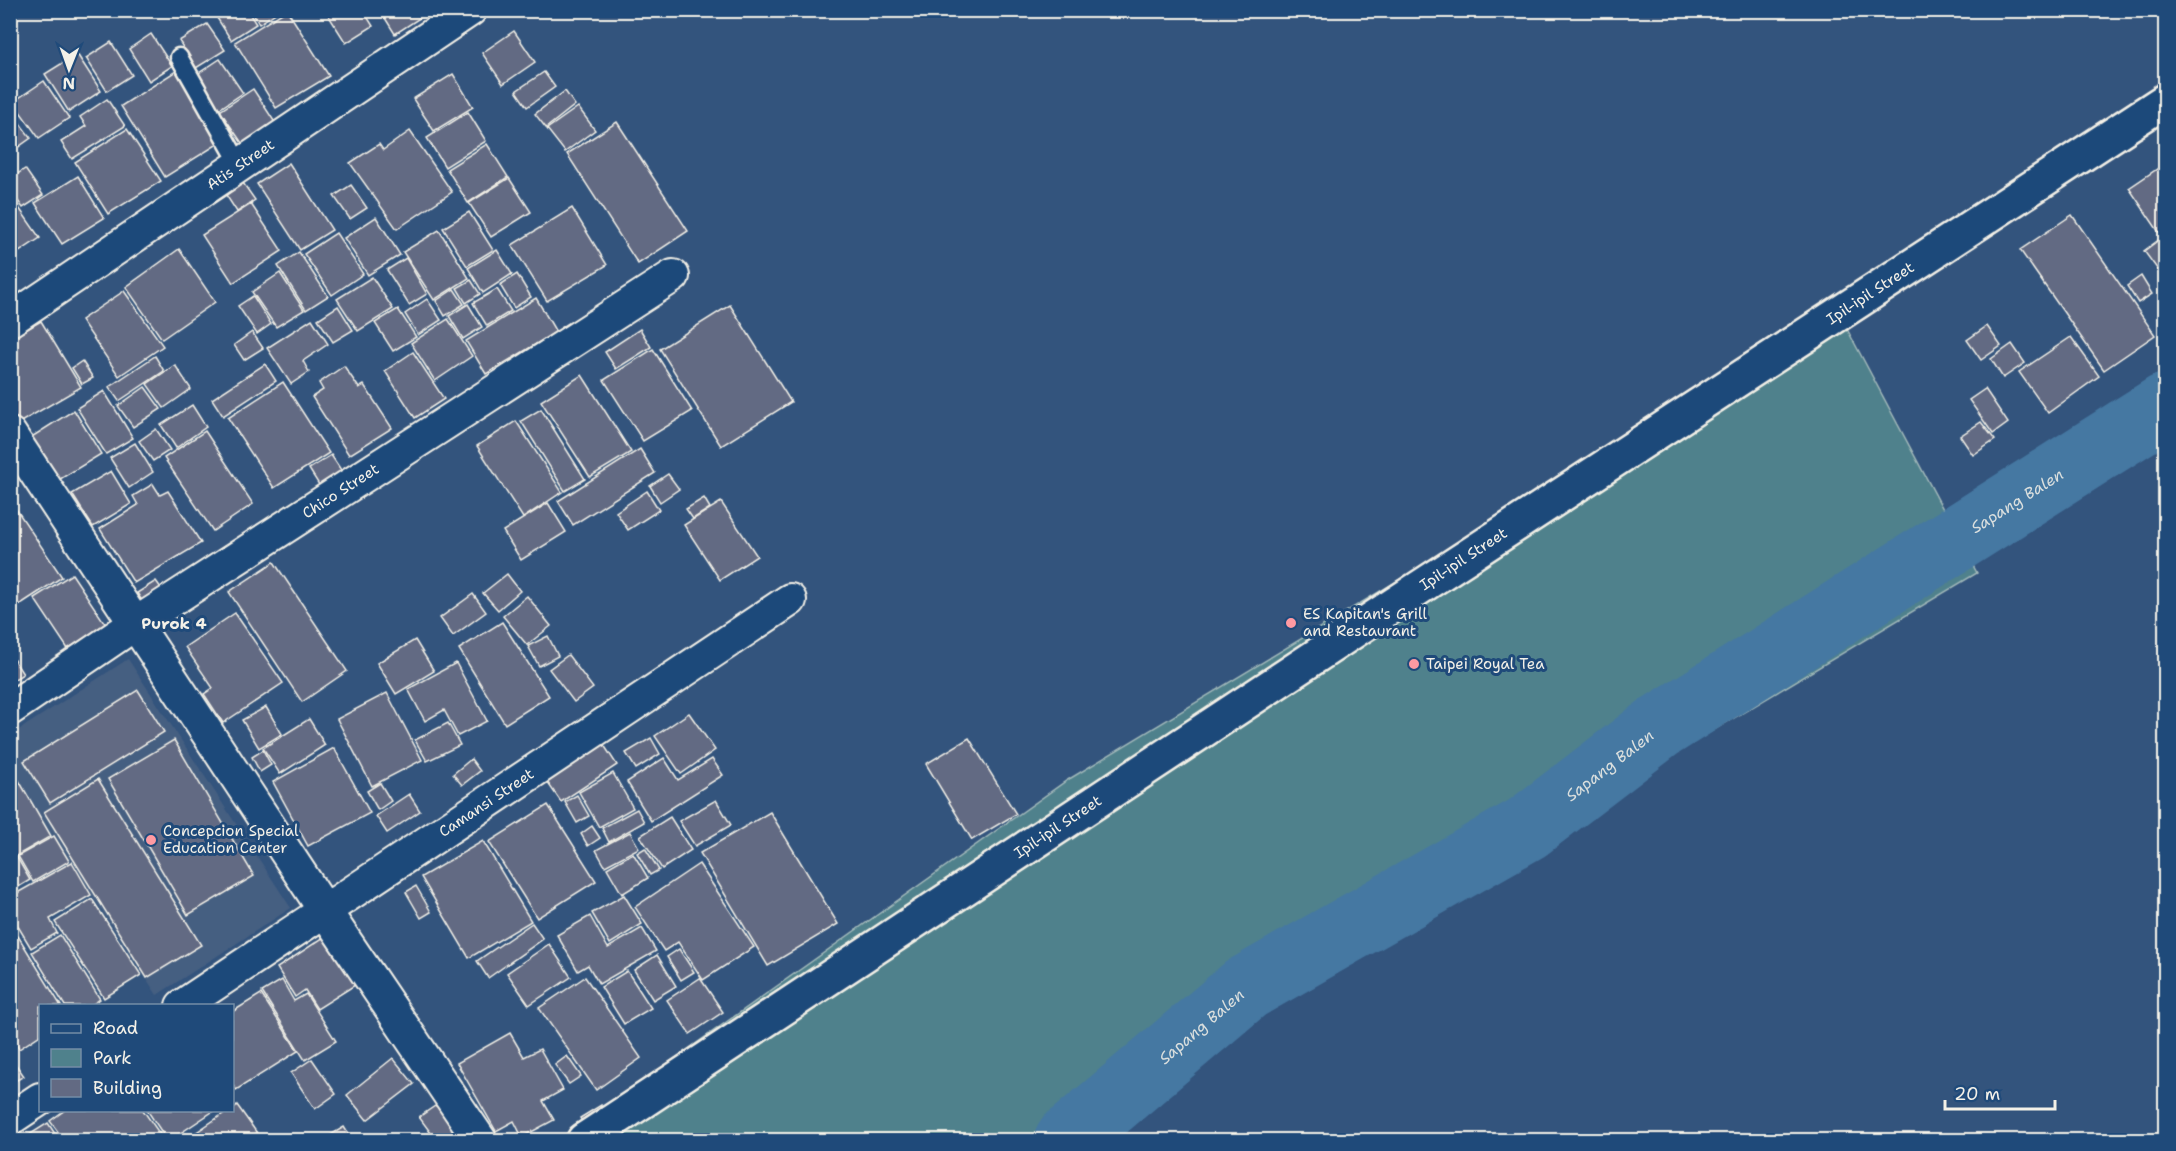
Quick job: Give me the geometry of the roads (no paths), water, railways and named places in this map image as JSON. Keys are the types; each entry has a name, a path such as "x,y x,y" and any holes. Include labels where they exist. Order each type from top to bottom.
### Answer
{"street":[{"name":"Atis Street","path":"10,320 470,10"},
{"name":"Ipil-ipil Street","path":"584,1140 1419,588 2166,100"},
{"name":"Chico Street","path":"10,709 135,624 673,276"},
{"path":"10,434 325,911 480,1140"},
{"name":"Camansi Street","path":"184,1004 790,600"},
{"path":"10,1119 39,1100"}],"lane":[{"path":"179,57 240,165"}],"waterway":[{"name":"Sapang Balen","path":"1067,1140 1246,988 1527,828 1659,727 2166,406"}],"place":[{"name":"ES Kapitan's Grill and Restaurant","path":"1291,623"},
{"name":"Taipei Royal Tea","path":"1414,664"},
{"name":"Concepcion Special Education Center","path":"151,840"}],"district":[{"name":"Purok 4","path":"174,623"}]}
